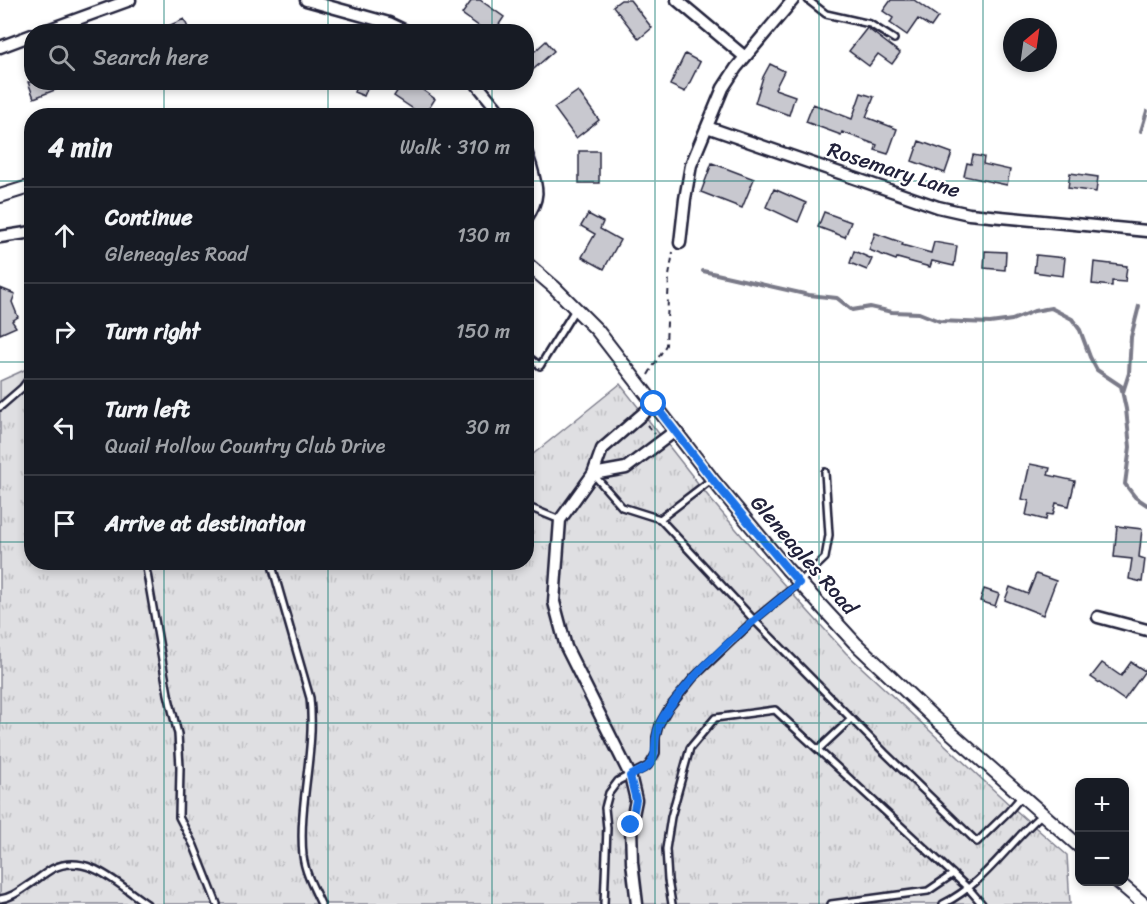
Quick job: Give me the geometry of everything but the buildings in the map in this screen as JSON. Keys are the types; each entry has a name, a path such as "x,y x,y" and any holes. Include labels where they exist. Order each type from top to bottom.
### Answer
{"street":[{"path":"64,24 130,0"},
{"path":"306,0 391,24"},
{"path":"677,0 745,57"},
{"path":"680,243 691,165 723,88 745,57 793,0"},
{"path":"0,47 24,38"},
{"path":"482,90 496,108"},
{"name":"Rosemary Lane","path":"707,127 938,207 969,214 1147,231"},
{"path":"534,178 538,199 534,206"},
{"path":"0,196 24,188"},
{"path":"0,237 24,233"},
{"name":"Gleneagles Road","path":"534,270 597,330 712,479 799,583 880,668 1075,843"},
{"path":"637,904 631,834 636,800 630,776 566,647 554,602 561,520 593,474 602,449 654,404"},
{"path":"593,474 626,468 675,431"},
{"path":"1098,617 1147,630"},
{"path":"1123,886 1144,904"}],"lane":[{"path":"808,0 826,14 870,24 894,39"},
{"path":"534,361 540,366 576,308"},
{"path":"0,407 24,385"},
{"path":"604,904 607,828 605,808 609,793 618,781 648,766 656,753 659,725 668,709 694,677 754,620 825,558 829,535 825,472"},
{"path":"593,474 622,507 660,519 851,719 977,842 1022,796"},
{"path":"660,519 712,479"},
{"path":"534,509 561,520"},
{"path":"146,570 168,694 178,734 179,817 194,846 217,904"},
{"path":"273,570 310,698 312,721 302,827 303,858 321,904"},
{"path":"672,904 666,849 671,817 690,748 715,718 775,710 953,874 982,904"},
{"path":"819,749 851,719"},
{"path":"944,904 969,889 1042,814"},
{"path":"0,898 10,897 52,869 71,864 82,864 102,872 147,904"},
{"path":"831,904 928,891 953,874"}],"path":[{"path":"648,375 666,345 669,276 674,248 680,243"},
{"path":"647,424 655,434"}],"green space":[{"path":"24,370 24,570 534,570 534,453 620,384 712,501 846,653 1067,855 1070,904 0,904 0,381"}],"waterway":[{"path":"1141,131 1147,111"},
{"path":"703,271 809,295 837,298 852,310 870,307 892,312 919,313 939,321 990,323 1012,320 1034,311 1051,308 1072,319 1080,330 1097,370 1121,386 1130,447 1125,484 1135,497 1147,505"},
{"path":"1123,392 1129,373 1131,337 1139,306"}],"route":[{"path":"631,825 636,800 630,776 648,766 656,753 659,725 668,709 694,677 754,620 799,583 712,479 654,404"}]}
